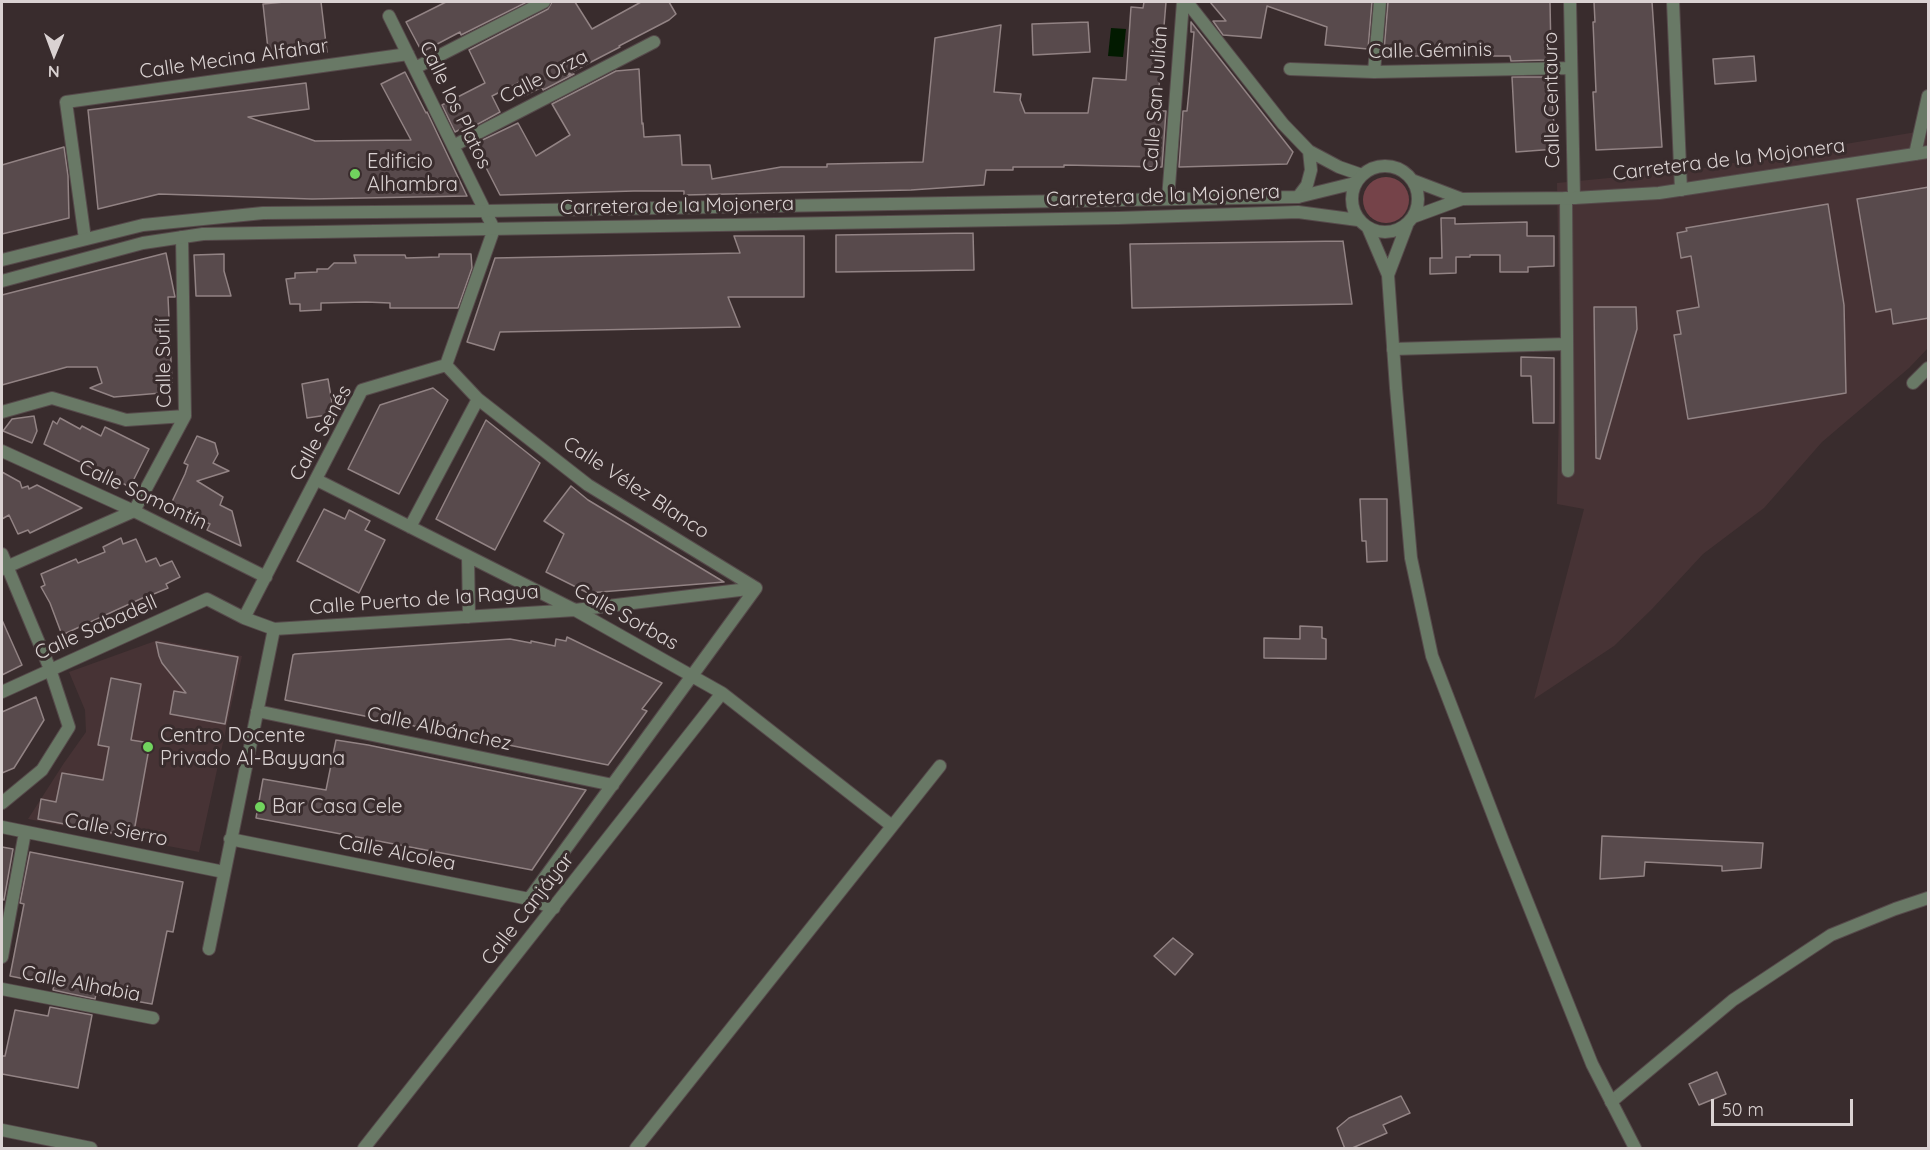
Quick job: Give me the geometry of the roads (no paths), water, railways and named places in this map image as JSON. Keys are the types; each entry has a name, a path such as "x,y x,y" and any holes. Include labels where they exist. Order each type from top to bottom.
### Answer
{"street":[{"path":"415,68 544,2"},
{"name":"Calle San Julián","path":"1168,199 1183,2"},
{"path":"1187,2 1283,124 1309,151 1359,179"},
{"path":"1374,72 1380,2"},
{"name":"Calle Centauro","path":"1568,471 1570,2"},
{"path":"1673,2 1681,190"},
{"name":"Calle los Platos","path":"389,16 485,211"},
{"name":"Calle Orza","path":"453,146 654,42"},
{"name":"Calle Mecina Alfahar","path":"85,239 66,102 408,54"},
{"name":"Calle Géminis","path":"1290,69 1374,72 1571,68"},
{"path":"1915,154 1929,96"},
{"path":"1298,197 1307,185 1311,170 1309,151"},
{"name":"Carretera de la Mojonera","path":"1412,180 1462,199 1659,194 1929,152"},
{"path":"1388,275 1417,208 1419,198 1417,189 1405,172 1386,166 1375,167 1359,179 1352,196 1352,204 1358,220 1368,228 1388,233 1398,230 1410,221"},
{"name":"Carretera de la Mojonera","path":"2,260 143,225 263,213 1298,197 1359,179"},
{"name":"Carretera de la Mojonera","path":"1410,221 1462,199"},
{"path":"446,364 494,229 485,211"},
{"name":"Carretera de la Mojonera","path":"2,281 144,243 203,234 1118,218 1298,212 1358,220"},
{"path":"1368,228 1388,275 1412,558 1432,656 1587,1053 1635,1149"},
{"name":"Calle Suflí","path":"134,511 185,416 182,237"},
{"path":"1393,349 1567,344"},
{"name":"Calle Vélez Blanco","path":"446,364 478,399 588,485 756,588"},
{"name":"Calle Senés","path":"244,618 363,390 446,364"},
{"path":"1929,369 1913,383 1929,381"},
{"path":"2,412 52,398 126,420 185,416"},
{"path":"410,527 478,399"},
{"name":"Calle Somontín","path":"2,451 134,511 266,577"},
{"name":"Calle Sorbas","path":"317,480 575,610 722,693 892,826"},
{"path":"4,567 134,511"},
{"path":"2,554 4,567 50,669 69,727 42,770 2,803"},
{"path":"468,556 469,617"},
{"name":"Calle Puerto de la Ragua","path":"207,599 244,618 274,629 575,610 756,588"},
{"name":"Calle Canjáyar","path":"530,899 756,588"},
{"name":"Calle Sabadell","path":"2,692 207,599"},
{"path":"209,949 274,629"},
{"name":"Calle Canjáyar","path":"364,1149 722,693"},
{"name":"Calle Albánchez","path":"257,711 613,785"},
{"path":"636,1149 940,766"},
{"name":"Calle Sierro","path":"2,827 224,872"},
{"path":"2,957 25,832"},
{"name":"Calle Alcolea","path":"230,839 530,899 554,908"},
{"path":"1611,1102 1732,1000 1831,935 1929,898"},
{"name":"Calle Alhabia","path":"2,989 153,1018"},
{"path":"2,1130 91,1149"}],"place":[{"name":"Edificio Alhambra","path":"355,174"},
{"name":"Centro Docente Privado Al-Bayyana","path":"148,747"},
{"name":"Bar Casa Cele","path":"260,807"}]}
